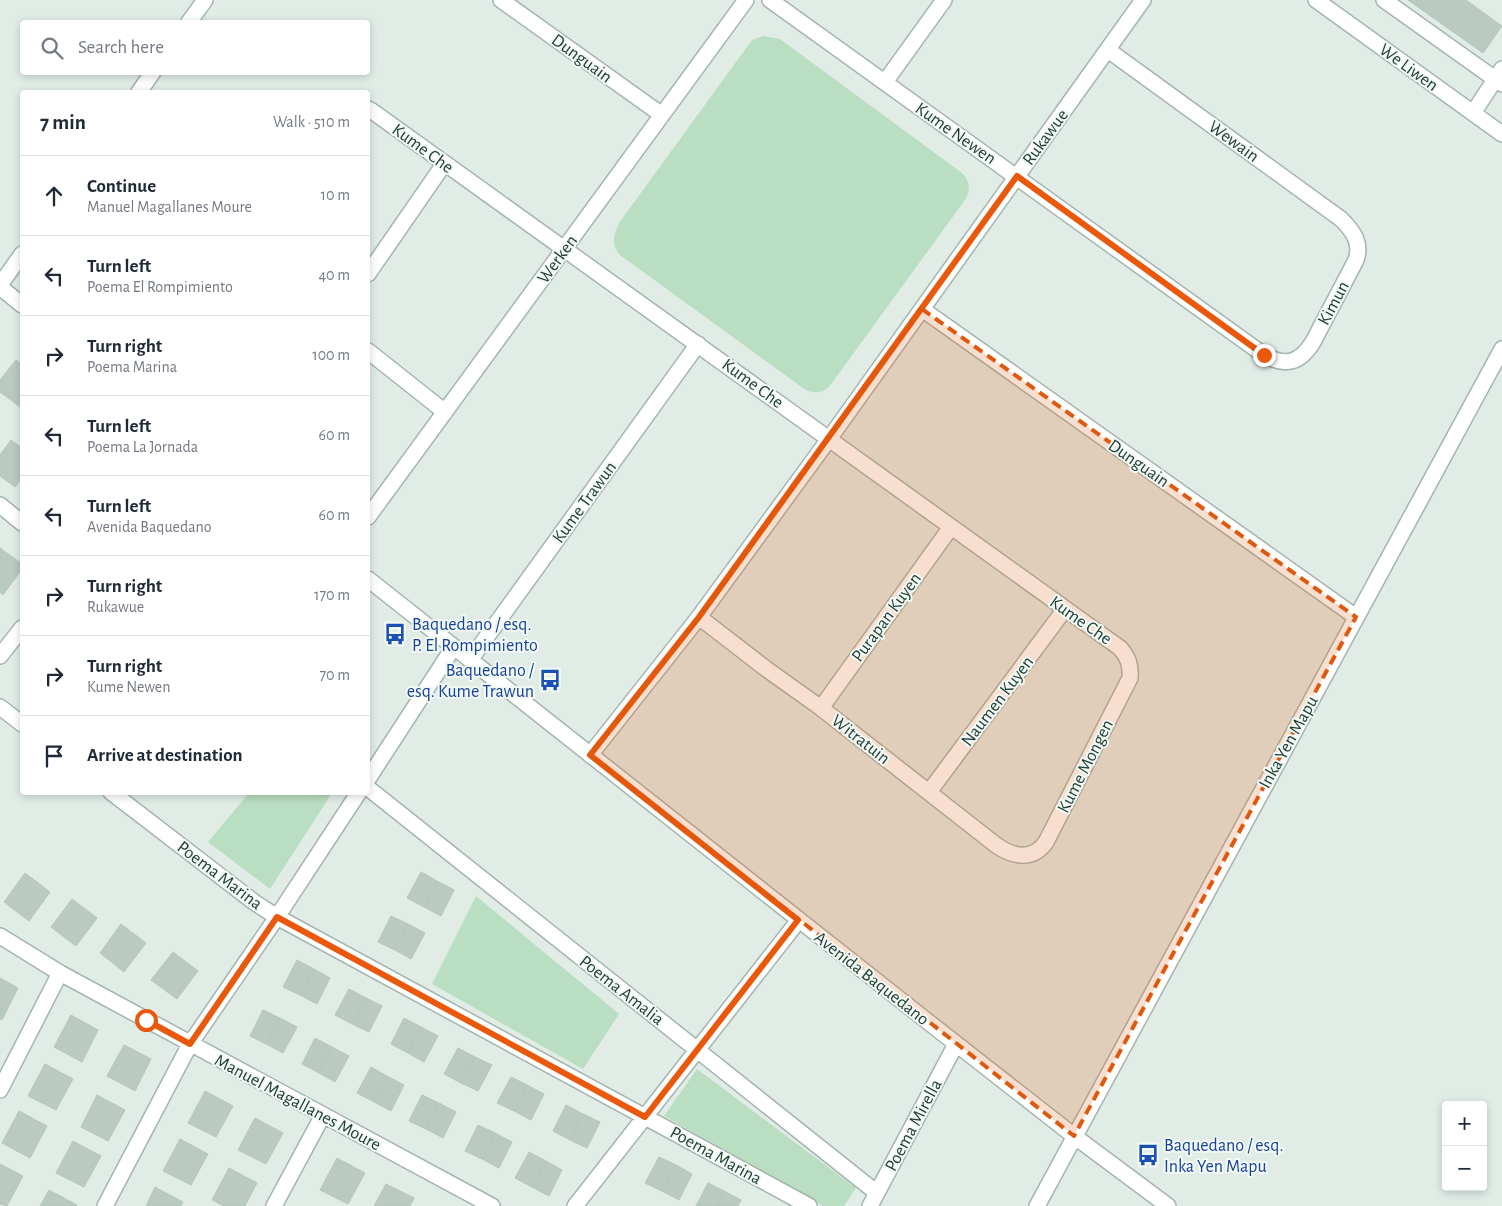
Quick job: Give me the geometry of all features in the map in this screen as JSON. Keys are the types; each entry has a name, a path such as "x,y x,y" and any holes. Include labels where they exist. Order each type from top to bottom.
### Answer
{"street":[{"path":"190,20 205,0"},
{"name":"Dunguain","path":"501,0 662,115"},
{"name":"Werken","path":"370,514 746,0"},
{"name":"Kume Newen","path":"770,0 1264,355 1278,361 1292,361"},
{"path":"885,82 944,0"},
{"name":"Rukawue","path":"590,755 699,617 922,310 1143,0"},
{"name":"We Liwen","path":"1317,0 1502,134"},
{"path":"1384,0 1500,78 1472,113"},
{"name":"Wewain","path":"1108,50 1341,218 1355,236"},
{"path":"140,90 151,75"},
{"name":"Kume Che","path":"370,110 1120,648 1130,665"},
{"path":"370,271 444,164"},
{"name":"Kimun","path":"1292,361 1303,355 1308,349 1356,260 1358,248 1355,236"},
{"path":"20,257 0,286 20,303"},
{"name":"Dunguain","path":"922,310 1356,617"},
{"name":"Kume Trawun","path":"470,660 698,344"},
{"name":"Inka Yen Mapu","path":"1037,1206 1502,348"},
{"path":"370,353 445,412"},
{"path":"0,505 20,521"},
{"name":"Purapan Kuyen","path":"821,708 951,527"},
{"name":"Avenida Baquedano","path":"370,581 956,1044 1168,1206"},
{"name":"Naumen Kuyen","path":"929,792 1064,609"},
{"name":"Witratuin","path":"699,617 821,708 1001,849 1025,856"},
{"path":"0,656 20,631"},
{"path":"370,776 453,648"},
{"name":"Kume Mongen","path":"1025,856 1037,852 1046,842 1127,685 1130,678 1130,665"},
{"path":"0,707 20,722"},
{"name":"Poema Amalia","path":"370,790 697,1050 874,1200"},
{"name":"Poema Marina","path":"116,795 254,902 277,917 809,1206"},
{"path":"105,1206 190,1044 277,917 357,795"},
{"path":"575,1206 798,920"},
{"name":"Manuel Magallanes Moure","path":"0,936 34,959 492,1206"},
{"path":"0,1090 60,973"},
{"name":"Poema Mirella","path":"874,1200 956,1044"},
{"path":"274,1206 323,1115"}],"highlighted area":[{"path":"922,309 1356,617 1074,1136 590,755 699,617"}],"green space":[{"path":"763,36 780,39 962,173 967,179 969,186 965,200 829,387 820,392 813,392 803,388 620,255 614,243 614,235 619,223 752,40"},
{"path":"247,795 331,795 270,889 208,842"},
{"path":"476,896 619,1014 583,1069 432,984"},
{"path":"697,1069 856,1188 844,1206 823,1206 664,1116"}],"building":[{"path":"1408,0 1466,0 1502,26 1483,53"},
{"path":"16,360 20,363 20,407 0,392 0,380"},
{"path":"11,440 20,447 20,480 15,487 0,476 0,455"},
{"path":"0,548 20,563 20,572 3,595 0,592"},
{"path":"421,872 437,881 424,907 407,898"},
{"path":"25,873 50,892 29,921 4,902"},
{"path":"437,881 454,890 441,916 424,907"},
{"path":"72,899 97,918 76,946 51,927"},
{"path":"391,916 408,924 395,950 378,942"},
{"path":"121,924 146,943 124,972 100,953"},
{"path":"408,924 425,933 411,959 395,950"},
{"path":"173,952 198,971 177,999 151,980"},
{"path":"297,960 314,969 300,995 283,987"},
{"path":"314,969 330,978 317,1004 300,995"},
{"path":"0,978 18,988 2,1020 0,1019"},
{"path":"349,989 366,998 352,1024 335,1015"},
{"path":"366,998 382,1006 369,1032 352,1024"},
{"path":"263,1010 280,1018 266,1044 250,1036"},
{"path":"71,1015 98,1030 82,1062 54,1047"},
{"path":"280,1018 297,1027 283,1053 266,1044"},
{"path":"404,1018 421,1027 408,1053 391,1044"},
{"path":"421,1027 438,1036 424,1062 408,1053"},
{"path":"315,1038 332,1047 319,1073 302,1064"},
{"path":"124,1045 151,1059 135,1091 107,1076"},
{"path":"332,1047 349,1056 335,1082 319,1073"},
{"path":"458,1048 475,1057 461,1083 444,1074"},
{"path":"475,1057 492,1065 478,1091 461,1083"},
{"path":"45,1064 73,1079 56,1110 28,1096"},
{"path":"371,1067 387,1076 374,1102 357,1093"},
{"path":"387,1076 404,1085 391,1111 374,1102"},
{"path":"511,1077 527,1085 514,1111 497,1103"},
{"path":"527,1085 544,1094 531,1120 514,1111"},
{"path":"205,1091 233,1106 216,1137 188,1123"},
{"path":"97,1095 125,1110 108,1141 81,1127"},
{"path":"422,1095 439,1103 426,1129 409,1121"},
{"path":"439,1103 456,1112 443,1138 426,1129"},
{"path":"566,1105 583,1114 570,1140 553,1131"},
{"path":"19,1111 47,1126 30,1158 2,1143"},
{"path":"583,1114 600,1122 587,1148 570,1140"},
{"path":"255,1118 283,1133 266,1164 238,1150"},
{"path":"478,1125 495,1133 482,1159 465,1151"},
{"path":"495,1133 512,1142 499,1168 482,1159"},
{"path":"180,1139 208,1154 191,1185 163,1171"},
{"path":"73,1141 101,1156 84,1187 56,1173"},
{"path":"529,1152 546,1161 532,1187 515,1178"},
{"path":"659,1157 676,1165 662,1191 645,1183"},
{"path":"337,1158 365,1173 348,1204 320,1190"},
{"path":"546,1161 562,1170 549,1196 532,1187"},
{"path":"0,1164 23,1176 7,1206 0,1204"},
{"path":"676,1165 692,1174 679,1200 662,1191"},
{"path":"229,1168 257,1183 245,1206 224,1206 212,1200"},
{"path":"708,1183 724,1191 717,1206 696,1206"},
{"path":"386,1184 414,1198 410,1206 374,1206"},
{"path":"155,1187 183,1202 181,1206 146,1206"},
{"path":"49,1190 77,1205 40,1206"},
{"path":"724,1191 741,1200 738,1206 717,1206"}],"place":[{"name":"Baquedano / esq. P. El Rompimiento","path":"395,634"},
{"name":"Baquedano / esq. Kume Trawun","path":"550,680"},
{"name":"Baquedano / esq. Inka Yen Mapu","path":"1148,1155"}],"route":[{"path":"146,1020 190,1044 277,917 645,1117 798,920 590,755 699,617 1017,176 1264,355"}]}
